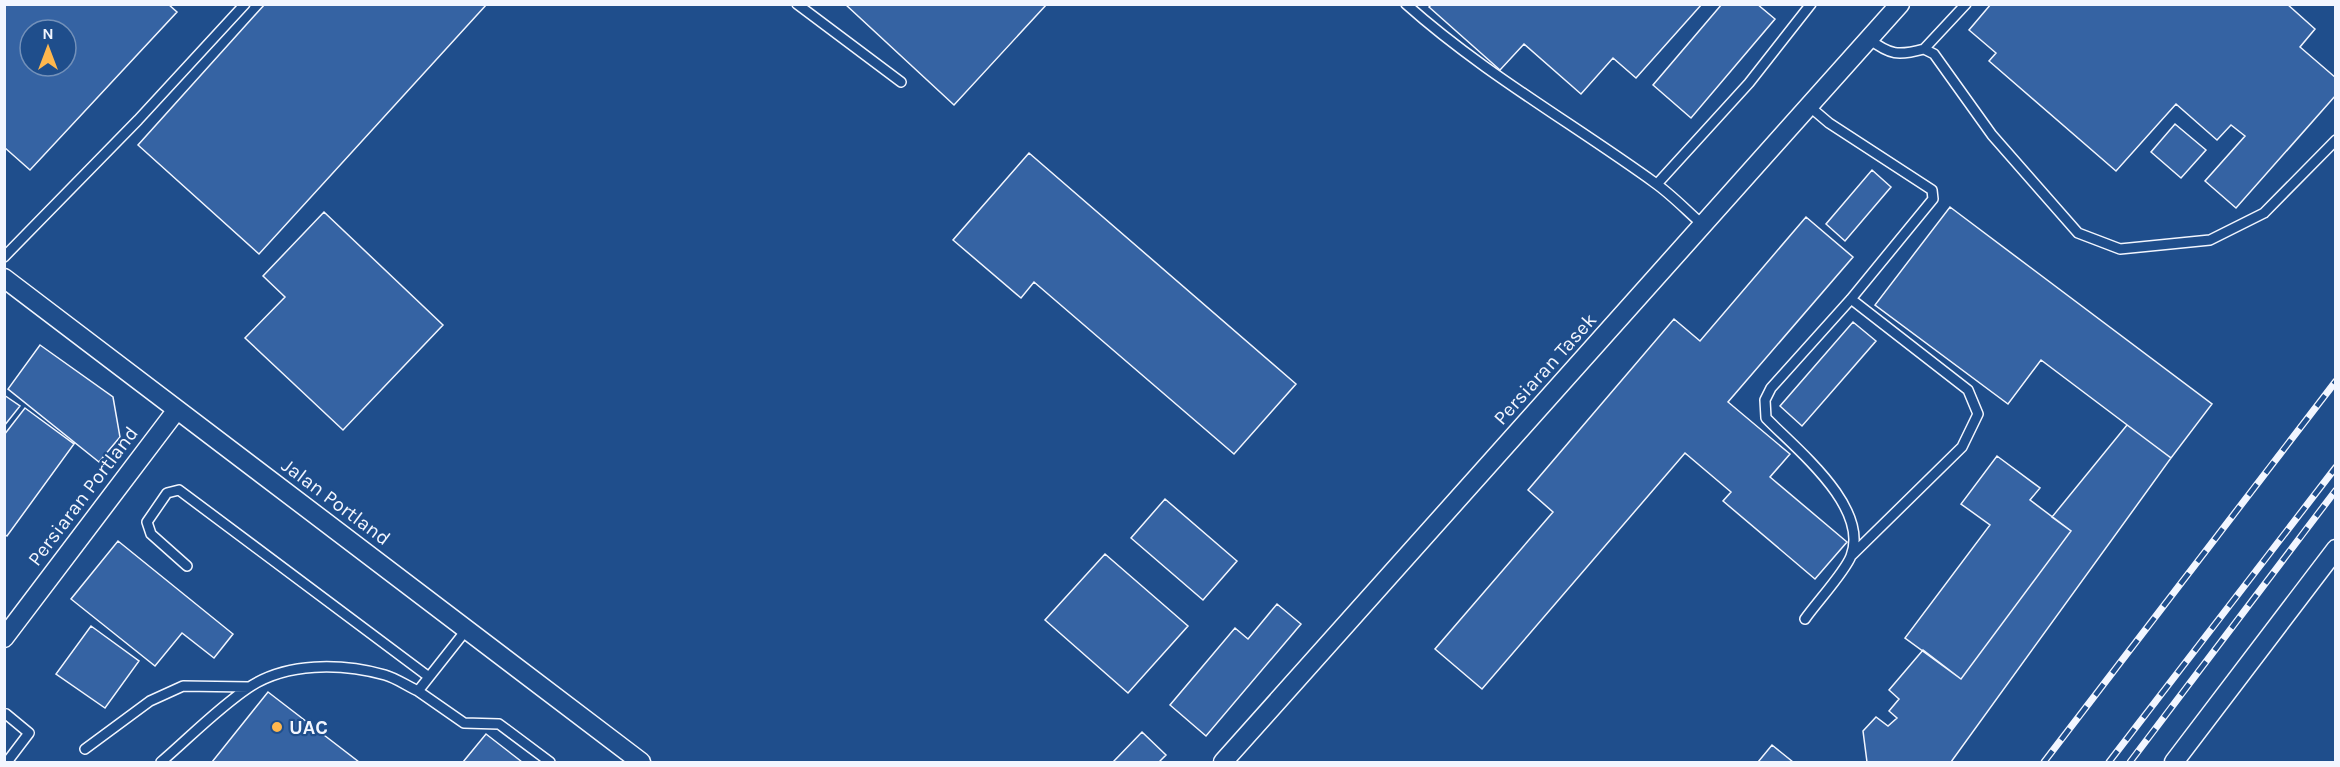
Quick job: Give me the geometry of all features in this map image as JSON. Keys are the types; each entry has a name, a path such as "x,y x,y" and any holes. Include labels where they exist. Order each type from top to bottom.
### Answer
{"street":[{"name":"Persiaran Tasek","path":"1222,762 1900,4"},
{"name":"Jalan Portland","path":"4,278 176,411 641,762"},
{"name":"Persiaran Portland","path":"4,638 176,411"},
{"path":"2174,762 2336,549"}],"lane":[{"path":"4,257 130,128 245,4"},
{"path":"797,4 901,81"},
{"path":"1406,4 1427,23 1538,104 1657,184 1703,225"},
{"path":"1657,184 1749,83 1811,4"},
{"path":"1869,39 1887,53 1907,54 1924,49 1966,4"},
{"path":"1924,49 1934,54 1992,135 2078,233 2120,249 2210,240 2264,213 2336,140"},
{"path":"1809,106 1829,123 1932,190 1933,199 1851,299 1771,388 1765,400 1766,418 1837,492 1856,534 1851,557"},
{"path":"1805,619 1851,557 1962,447 1978,414 1968,390 1851,299"},
{"path":"188,566 151,534 147,522 167,493 179,490 429,677"},
{"path":"417,691 467,629"},
{"path":"161,762 249,687 288,671 308,667 357,670 387,675 417,691 464,723 499,724 550,762"},
{"path":"85,748 150,701 183,686 249,687"},
{"path":"4,716 6,714 29,733 7,762"}],"building":[{"path":"4,4 168,4 177,12 30,170 4,147"},
{"path":"265,4 487,4 259,254 138,145"},
{"path":"845,4 1047,4 954,105"},
{"path":"1432,4 1702,4 1636,78 1613,58 1581,94 1524,44 1500,70 1429,7"},
{"path":"1722,4 1757,4 1775,19 1691,118 1653,85"},
{"path":"1991,4 2287,4 2315,29 2300,47 2336,78 2336,95 2236,208 2205,181 2245,136 2231,125 2217,140 2176,104 2116,171 1989,61 1996,53 1969,30"},
{"path":"2175,124 2206,150 2181,178 2151,152"},
{"path":"1029,153 1296,384 1234,454 1034,282 1021,298 953,240"},
{"path":"1872,170 1891,187 1845,241 1826,224"},
{"path":"1950,207 2212,404 2171,458 2041,360 2008,404 1875,305"},
{"path":"324,212 443,325 343,430 245,338 285,297 263,276"},
{"path":"1806,217 1853,257 1728,402 1790,454 1770,477 1847,542 1815,579 1723,501 1731,492 1685,453 1482,689 1435,649 1553,512 1528,490 1674,319 1700,341"},
{"path":"1853,322 1876,341 1802,426 1780,406"},
{"path":"40,345 113,397 120,437 99,462 8,389"},
{"path":"4,395 20,406 4,426"},
{"path":"25,408 74,444 7,536 4,534 4,435"},
{"path":"2127,425 2171,458 1951,762 1867,762 1863,731 1876,717 1888,726 1897,718 1889,711 1899,699 1889,690 1923,650 1961,679 2071,531 2052,517"},
{"path":"1997,456 2040,488 2030,500 2071,531 1961,679 1905,638 1990,525 1961,504"},
{"path":"1165,499 1237,561 1203,600 1131,538"},
{"path":"118,541 233,634 214,658 182,633 155,666 71,599"},
{"path":"1105,554 1188,626 1128,693 1045,620"},
{"path":"1277,604 1301,624 1206,736 1170,705 1235,628 1248,639"},
{"path":"91,626 139,661 105,708 56,674"},
{"name":"UAC","path":"268,692 359,762 212,762"},
{"path":"1142,732 1166,755 1159,762 1113,762"},
{"path":"486,734 522,762 463,762"},
{"path":"1772,745 1793,762 1758,762"}],"railway":[{"path":"2044,762 2336,381"},
{"path":"2109,762 2336,467"},
{"path":"2130,762 2336,490"}],"place":[{"name":"UAC","path":"277,727"}]}
